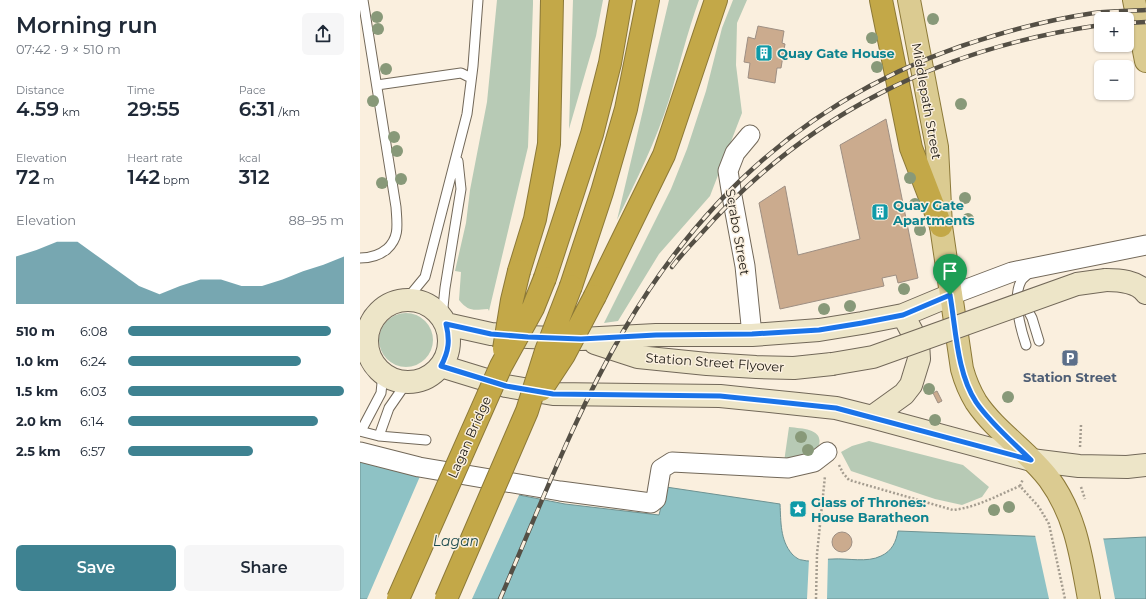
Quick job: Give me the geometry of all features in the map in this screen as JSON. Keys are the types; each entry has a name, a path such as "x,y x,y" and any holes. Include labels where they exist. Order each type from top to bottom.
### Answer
{"highway":[{"path":"501,366 512,300 535,219 549,144 552,0"},
{"name":"Lagan Bridge","path":"398,599 501,366 533,308 545,278 592,134 610,63 621,0"},
{"path":"446,599 527,411 546,351 571,286 602,192 626,108 648,0"},
{"path":"527,411 564,355 595,296 664,155 716,0"},
{"path":"881,0 911,148 941,226"}],"main road":[{"name":"Middlepath Street","path":"909,0 937,147 941,226 962,369 967,384 976,402 988,417 1049,479 1074,499 1072,521 1079,546 1089,599"},
{"path":"1134,0 1146,61"}],"street":[{"name":"Scrabo Street","path":"750,135 735,153 728,171 745,266 752,334"},
{"path":"444,320 491,334 581,339 656,335 752,334 819,330 903,315 950,295 1012,272 1146,245"},
{"name":"Station Street Flyover","path":"581,339 638,357 707,364 794,368 832,364 873,357 1077,284 1106,280 1124,280 1144,290 1146,293"},
{"path":"406,300 416,301 426,304 435,310 444,320 449,334 447,356 441,366 432,375 420,380 407,382 394,380 383,373 374,364 364,349 374,318 383,309 394,303 406,300"},
{"path":"360,311 383,309"},
{"path":"872,417 904,394 911,385 915,374 919,359 918,343 903,315"},
{"path":"441,366 506,386 553,394 720,396 836,408 1031,460 1079,466 1127,467 1146,465"},
{"path":"360,452 419,467 560,491 651,504 656,499 661,469 672,462 788,468 814,462 827,452"}],"lane":[{"path":"360,258 380,255 393,243 397,229 396,208 362,0"},
{"path":"406,300 425,277 467,114 472,78 478,0"},
{"path":"377,85 461,73 472,78"},
{"path":"444,320 444,288 460,189 457,152"},
{"path":"1026,345 1019,322 1018,291 1022,280 1034,268"},
{"path":"1018,291 1032,318 1039,342"},
{"path":"383,373 381,393 361,431 379,436 426,440"},
{"path":"379,436 389,408 407,382"}],"path":[{"path":"827,452 835,456 843,473 849,480 953,510 967,508 986,502 1020,486 1039,507 1049,524 1065,599"},
{"path":"816,599 817,554 824,485"},
{"path":"1074,499 1081,487"}],"green space":[{"path":"497,0 533,0 533,4 528,147 489,311 488,309 475,310 466,307 459,300 461,272 455,271 466,223 470,190 487,102"},
{"path":"573,0 603,0 596,36 569,129"},
{"path":"669,0 699,0 664,115 645,161 617,220"},
{"path":"733,0 747,0 737,23 736,65 742,113 710,196 659,254 618,321 604,323 671,189 687,149 706,91 722,28"},
{"path":"401,313 411,313 421,317 429,325 433,335 433,345 429,355 421,363 411,367 401,367 391,363 383,355 379,345 379,335 383,325 391,317"},
{"path":"789,427 809,430 818,435 820,440 815,454 784,462"},
{"path":"869,441 963,465 989,487 982,497 962,505 935,499 851,471 841,452 852,446"}],"water":[{"name":"Lagan","path":"360,461 401,472 565,504 659,515 666,487 780,504 781,524 785,543 794,556 806,561 829,559 864,560 876,558 885,554 891,549 898,531 1105,539 1146,537 1146,599 360,599"}],"pier":[{"path":"421,474 520,493 472,599 367,599"},
{"path":"1035,535 1103,537 1115,599 1049,599"},
{"path":"828,557 827,599 807,599 809,559 816,560"}],"building":[{"name":"Quay Gate House","path":"758,26 784,31 782,43 785,44 781,68 777,68 775,83 748,78 750,63 744,62 748,37 755,39"},
{"name":"Quay Gate Apartments","path":"886,119 918,278 898,283 896,275 882,278 884,286 780,309 759,203 785,186 798,255 860,239 840,145"},
{"path":"937,391 942,401 938,403 933,393"},
{"path":"842,532 849,535 852,542 849,549 842,552 835,549 832,542 835,535"}],"railway":[{"path":"500,599 573,429 624,330 658,277 695,229 735,185 780,146 827,111 879,81 934,56 993,36 1056,20 1094,13 1146,10"},
{"path":"1134,23 1146,22"},
{"path":"672,267 741,192 785,154 832,121 881,93 932,69 986,50 1043,36 1094,26"}],"place":[{"name":"Quay Gate House","path":"764,53"},
{"name":"Quay Gate Apartments","path":"880,212"},
{"name":"Station Street","path":"1070,358"},
{"name":"Glass of Thrones: House Baratheon","path":"798,509"}],"route":[{"path":"950,295 962,369 967,384 976,402 988,417 1031,460 836,408 720,396 553,394 506,386 441,366 447,356 449,345 449,334 446,324 491,334 581,339 656,335 752,334 819,330 903,315 950,295"}]}
